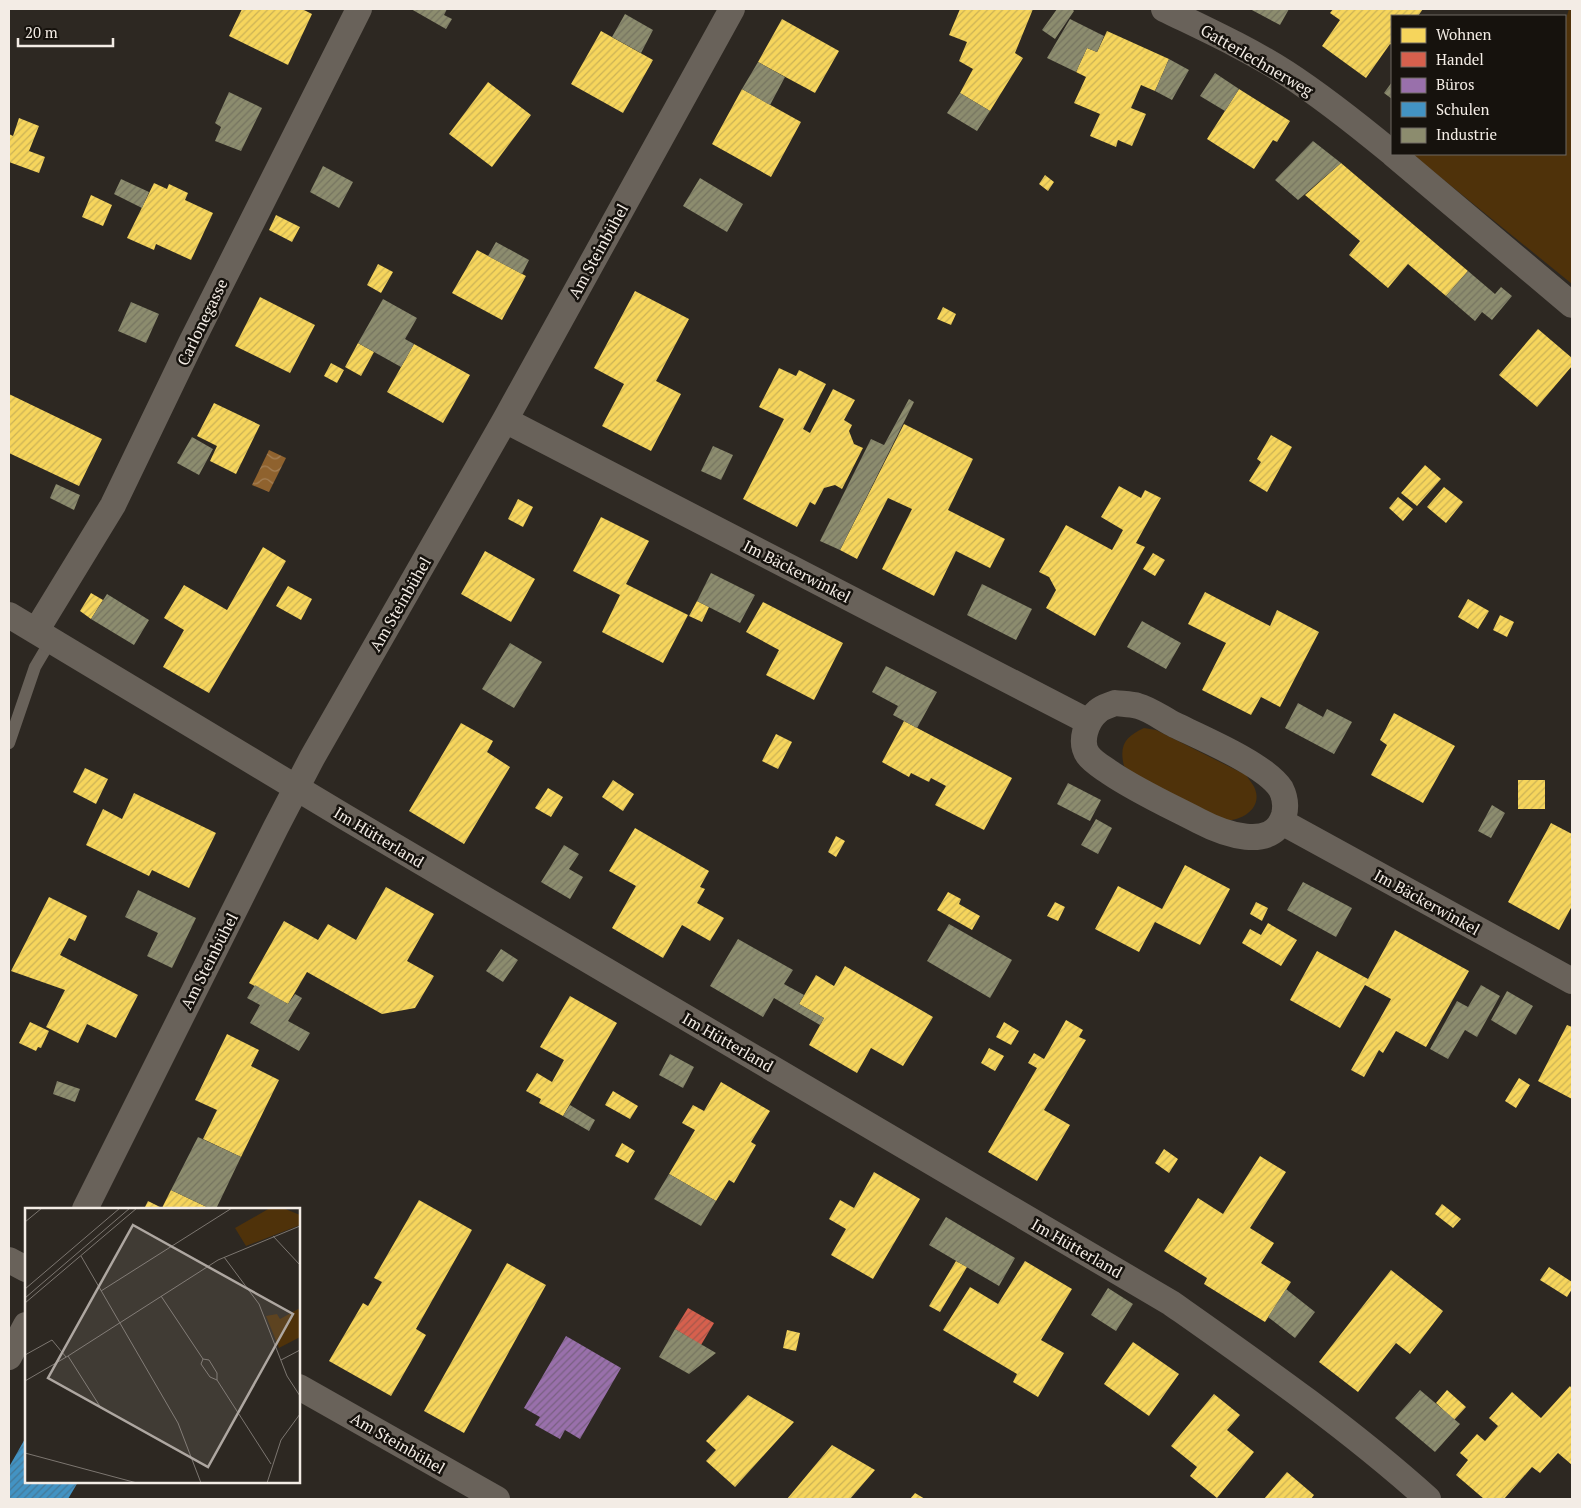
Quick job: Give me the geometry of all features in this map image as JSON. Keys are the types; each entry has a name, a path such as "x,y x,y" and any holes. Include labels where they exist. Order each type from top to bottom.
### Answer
{"street":[{"name":"Carlonegasse","path":"44,635 113,505 200,325 359,9"},
{"name":"Am Steinbühel","path":"86,1208 297,787 505,420 732,9"},
{"name":"Gatterlechnerweg","path":"1164,9 1229,41 1285,72 1343,112 1391,153"},
{"name":"Gatterlechnerweg","path":"1393,155 1572,305"},
{"name":"Im Bäckerwinkel","path":"505,420 1089,722"},
{"name":"Im Hütterland","path":"9,615 362,826 1171,1303 1283,1382 1428,1499"},
{"path":"1115,703 1138,706 1252,764 1270,777 1281,790 1286,807 1282,822 1272,831 1262,836 1253,837 1240,837 1208,826 1126,783 1099,765 1088,755 1084,747 1084,736 1089,722 1098,711 1115,703"},
{"name":"Im Bäckerwinkel","path":"1282,822 1572,981"},
{"path":"9,1260 25,1268"},
{"path":"9,1357 25,1327"},
{"name":"Am Steinbühel","path":"300,1388 497,1499"}],"lane":[{"path":"9,743 35,668 44,635"}],"shaded area":[{"path":"1569,9 1572,9 1572,284 1413,155 1566,155 1566,19"},
{"path":"1144,728 1156,730 1246,775 1256,793 1254,807 1236,819 1221,820 1134,774 1124,766 1123,747 1128,738"}],"water":[{"path":"269,450 286,458 269,492 252,485"}],"building: Wohnen":[{"path":"242,9 302,9 312,14 288,65 229,36"},
{"path":"960,9 1033,9 1015,53 1023,58 990,111 960,93 973,69 959,61 967,42 949,35"},
{"path":"1333,9 1423,9 1419,15 1391,15 1391,44 1366,78 1322,46 1340,20 1330,13"},
{"path":"782,19 839,51 815,93 758,62"},
{"path":"601,31 653,60 623,113 571,84"},
{"path":"1107,31 1169,59 1155,91 1141,85 1131,108 1146,114 1132,146 1118,140 1116,147 1090,136 1100,114 1074,103 1086,77 1076,72 1087,48 1097,52"},
{"path":"488,82 531,115 492,167 449,134"},
{"path":"742,89 801,122 771,177 712,144"},
{"path":"1239,89 1290,121 1277,142 1273,140 1254,169 1207,139"},
{"path":"19,118 39,126 29,151 45,157 39,173 9,162 9,134 13,136"},
{"path":"1341,163 1468,271 1446,296 1408,264 1388,288 1349,255 1360,241 1305,195"},
{"path":"1045,175 1054,182 1048,191 1039,184"},
{"path":"154,183 167,189 169,184 188,193 185,200 213,213 191,260 156,244 154,250 127,238"},
{"path":"91,195 112,205 103,226 82,217"},
{"path":"276,215 300,227 292,242 269,230"},
{"path":"477,250 526,276 502,320 452,293"},
{"path":"378,264 393,272 381,293 367,285"},
{"path":"635,291 689,319 656,381 681,394 651,451 602,426 624,384 594,368"},
{"path":"260,297 315,325 290,373 235,346"},
{"path":"943,307 956,314 951,325 937,319"},
{"path":"1538,329 1572,358 1572,366 1537,407 1499,375"},
{"path":"358,343 374,352 361,376 345,367"},
{"path":"414,344 470,375 443,423 387,392"},
{"path":"331,363 344,370 337,383 324,376"},
{"path":"779,368 796,376 799,370 826,384 803,429 810,433 833,389 855,400 844,420 852,425 849,431 854,444 863,448 842,489 835,485 824,488 815,505 810,502 797,527 743,499 784,419 759,407"},
{"path":"9,394 102,439 79,486 9,453"},
{"path":"214,403 260,425 236,474 210,461 217,446 197,436"},
{"path":"904,424 973,459 948,510 1005,539 990,568 956,551 934,596 882,569 912,509 888,498 857,559 840,550"},
{"path":"1271,435 1292,447 1267,492 1249,481 1261,462 1257,459"},
{"path":"1425,465 1441,479 1417,506 1401,493"},
{"path":"1119,486 1141,498 1145,490 1161,498 1136,543 1145,547 1095,636 1046,608 1056,590 1049,577 1039,572 1066,525 1112,550 1123,530 1101,517"},
{"path":"1444,487 1463,502 1446,523 1427,507"},
{"path":"1398,497 1413,509 1403,521 1389,508"},
{"path":"518,499 533,507 523,527 508,519"},
{"path":"601,517 649,541 626,584 688,615 663,663 602,632 620,595 573,571"},
{"path":"263,547 286,561 209,693 163,667 184,630 164,618 184,585 227,610"},
{"path":"485,551 535,579 511,622 461,594"},
{"path":"1153,553 1165,560 1155,576 1143,569"},
{"path":"288,586 312,599 301,620 276,606"},
{"path":"1205,592 1270,626 1277,610 1319,632 1280,707 1261,697 1251,715 1202,690 1226,643 1188,624"},
{"path":"91,593 103,600 91,619 80,611"},
{"path":"1468,599 1489,611 1478,629 1458,617"},
{"path":"697,601 709,607 702,622 689,616"},
{"path":"763,602 843,643 814,700 766,675 779,650 746,632"},
{"path":"1500,615 1514,622 1507,637 1493,630"},
{"path":"1394,713 1455,746 1423,803 1371,775 1387,745 1380,740"},
{"path":"904,721 1012,778 984,830 935,805 946,786 931,778 929,782 911,773 909,777 882,762"},
{"path":"461,723 493,741 487,752 510,767 464,844 409,811"},
{"path":"776,734 792,742 778,769 762,761"},
{"path":"85,768 108,779 96,804 73,792"},
{"path":"613,780 634,794 623,811 602,797"},
{"path":"1518,780 1545,780 1545,809 1518,809"},
{"path":"548,788 563,797 551,817 535,808"},
{"path":"134,793 216,833 189,888 152,870 149,876 86,845 103,809 122,819"},
{"path":"1551,823 1572,834 1572,906 1559,930 1508,902"},
{"path":"635,828 709,871 700,887 705,889 697,903 724,918 710,941 682,925 663,958 612,928 636,886 609,871"},
{"path":"836,836 845,841 836,857 828,852"},
{"path":"1185,865 1230,889 1200,945 1155,922 1139,952 1095,929 1118,886 1162,909"},
{"path":"386,887 434,914 407,961 434,976 415,1008 382,1014 307,972 288,1004 249,983 284,921 318,940 328,924 356,940"},
{"path":"948,892 961,899 959,904 980,916 972,930 937,910"},
{"path":"49,897 87,916 75,941 69,938 60,955 138,995 116,1038 87,1024 78,1043 46,1027 65,990 11,971"},
{"path":"1055,902 1065,907 1058,921 1047,916"},
{"path":"1256,902 1268,908 1262,921 1250,914"},
{"path":"1268,923 1297,940 1281,966 1242,943 1250,929 1261,935"},
{"path":"1395,930 1469,971 1426,1047 1396,1031 1383,1053 1379,1050 1364,1077 1351,1070 1391,999 1365,985 1340,1028 1290,1000 1317,951 1368,979"},
{"path":"845,966 933,1017 903,1066 871,1048 857,1073 809,1045 824,1018 799,1004 816,975 834,986"},
{"path":"570,996 617,1023 563,1116 539,1103 541,1099 526,1091 537,1073 552,1082 564,1060 540,1047"},
{"path":"1066,1020 1083,1030 1079,1037 1086,1040 1044,1110 1070,1125 1037,1181 988,1152 1037,1068 1028,1063 1034,1053 1044,1059"},
{"path":"30,1022 49,1031 41,1048 38,1047 36,1051 19,1043"},
{"path":"1004,1022 1019,1031 1011,1045 996,1037"},
{"path":"1567,1025 1572,1027 1572,1099 1538,1081"},
{"path":"227,1034 259,1050 251,1066 279,1080 241,1157 203,1139 217,1110 195,1100"},
{"path":"989,1048 1004,1056 995,1071 981,1063"},
{"path":"1519,1078 1530,1085 1516,1108 1505,1101"},
{"path":"721,1082 770,1111 751,1142 756,1145 734,1183 729,1180 716,1201 669,1174 695,1130 682,1123 693,1105 704,1111"},
{"path":"613,1091 638,1106 630,1119 605,1105"},
{"path":"622,1143 635,1151 628,1163 615,1156"},
{"path":"1164,1149 1178,1159 1169,1173 1155,1163"},
{"path":"1260,1156 1286,1172 1250,1228 1274,1243 1261,1263 1291,1282 1265,1322 1204,1284 1207,1278 1164,1251 1198,1198 1223,1214"},
{"path":"874,1172 920,1199 873,1279 831,1255 846,1229 829,1219 840,1200 854,1208"},
{"path":"171,1190 209,1208 162,1208"},
{"path":"419,1200 472,1230 416,1329 426,1335 391,1396 329,1361 363,1303 368,1306 382,1282 374,1278"},
{"path":"148,1201 162,1208 144,1208"},
{"path":"1442,1204 1461,1219 1453,1228 1435,1214"},
{"path":"956,1261 967,1267 940,1312 929,1306"},
{"path":"1025,1261 1072,1289 1041,1340 1064,1353 1038,1397 1013,1382 1017,1374 943,1330 970,1287 998,1304"},
{"path":"507,1263 546,1285 464,1433 424,1411"},
{"path":"1549,1267 1572,1282 1572,1289 1567,1297 1540,1280"},
{"path":"1391,1270 1443,1311 1410,1354 1396,1343 1358,1392 1319,1362"},
{"path":"787,1330 800,1333 796,1351 783,1348"},
{"path":"1133,1342 1179,1374 1149,1416 1104,1384"},
{"path":"1570,1386 1572,1389 1572,1465 1558,1453 1540,1473 1532,1467 1504,1499 1484,1499 1456,1475 1468,1460 1460,1453 1477,1434 1485,1441 1498,1426 1489,1418 1512,1392 1541,1418"},
{"path":"1447,1390 1466,1407 1454,1420 1436,1403"},
{"path":"1214,1394 1240,1415 1227,1430 1254,1452 1217,1498 1190,1476 1197,1467 1171,1446"},
{"path":"748,1395 794,1422 735,1487 706,1461 716,1450 706,1441"},
{"path":"832,1445 875,1470 850,1499 787,1499"},
{"path":"1287,1472 1314,1495 1311,1499 1264,1499"},
{"path":"915,1493 925,1499 910,1499"}],"building: Handel":[{"path":"688,1308 714,1323 701,1345 675,1329"}],"building: Büros":[{"path":"566,1336 621,1368 580,1439 565,1430 560,1439 535,1425 540,1417 524,1408"}],"building: Schulen":[{"path":"25,1439 25,1483 77,1483 68,1499 9,1499 9,1467"}],"building: Industrie":[{"path":"411,9 447,9 444,15 452,19 446,29"},
{"path":"1057,9 1072,9 1074,11 1055,39 1042,30"},
{"path":"1250,9 1289,9 1280,25"},
{"path":"625,14 653,30 641,53 612,37"},
{"path":"1070,19 1104,36 1097,52 1087,48 1076,72 1047,58"},
{"path":"1169,59 1189,70 1172,100 1155,91"},
{"path":"758,62 785,77 770,105 742,89"},
{"path":"1215,73 1239,89 1225,111 1200,96"},
{"path":"1391,83 1391,98 1384,93"},
{"path":"229,92 262,108 241,151 215,141 221,127 215,123"},
{"path":"960,93 990,111 977,131 947,113"},
{"path":"1313,141 1341,163 1298,200 1275,180"},
{"path":"323,166 353,182 339,208 310,192"},
{"path":"700,178 743,204 727,232 683,206"},
{"path":"121,179 149,192 142,208 114,194"},
{"path":"496,242 529,260 522,274 488,256"},
{"path":"1468,271 1495,294 1501,287 1512,296 1492,320 1482,312 1475,321 1446,296"},
{"path":"383,299 417,318 405,339 414,344 401,367 358,343"},
{"path":"131,302 159,314 146,343 118,331"},
{"path":"909,399 914,402 840,550 820,541 871,439 884,445"},
{"path":"192,437 213,449 199,475 177,463"},
{"path":"713,446 733,455 721,480 701,471"},
{"path":"56,484 80,495 74,510 50,498"},
{"path":"711,573 755,595 740,623 697,601"},
{"path":"982,584 1032,609 1016,640 967,615"},
{"path":"107,594 149,620 134,645 91,619"},
{"path":"1142,621 1181,643 1166,669 1127,647"},
{"path":"510,643 542,662 514,708 482,689"},
{"path":"886,666 937,692 917,728 893,715 898,706 872,692"},
{"path":"1298,703 1323,717 1327,709 1352,722 1334,754 1285,728"},
{"path":"1068,783 1101,800 1090,821 1057,804"},
{"path":"1492,805 1505,813 1491,838 1478,831"},
{"path":"1096,819 1112,828 1098,854 1081,845"},
{"path":"564,845 579,854 569,869 583,877 570,899 541,882"},
{"path":"1303,882 1352,908 1336,937 1287,910"},
{"path":"138,890 196,918 172,968 147,956 158,933 125,917"},
{"path":"949,924 1012,960 990,998 927,961"},
{"path":"738,939 793,970 784,984 804,995 799,1004 824,1018 820,1025 774,998 763,1017 710,986"},
{"path":"501,949 518,960 503,982 486,971"},
{"path":"255,985 288,1004 295,994 302,998 288,1021 310,1033 299,1051 250,1023 260,1005 247,998"},
{"path":"1481,985 1500,996 1477,1037 1465,1030 1448,1059 1430,1049 1457,1001 1468,1007"},
{"path":"1507,991 1533,1006 1516,1035 1491,1020"},
{"path":"670,1054 694,1067 683,1088 659,1075"},
{"path":"57,1081 80,1089 75,1102 53,1094"},
{"path":"570,1105 595,1120 589,1131 563,1116"},
{"path":"198,1137 241,1157 216,1208 209,1208 171,1190"},
{"path":"669,1174 716,1201 701,1226 654,1199"},
{"path":"946,1217 1015,1258 999,1286 929,1245"},
{"path":"1108,1288 1133,1304 1116,1331 1091,1315"},
{"path":"1286,1289 1315,1312 1295,1338 1268,1317"},
{"path":"675,1329 716,1353 689,1374 659,1357"},
{"path":"1420,1390 1460,1424 1435,1452 1395,1418"}]}
